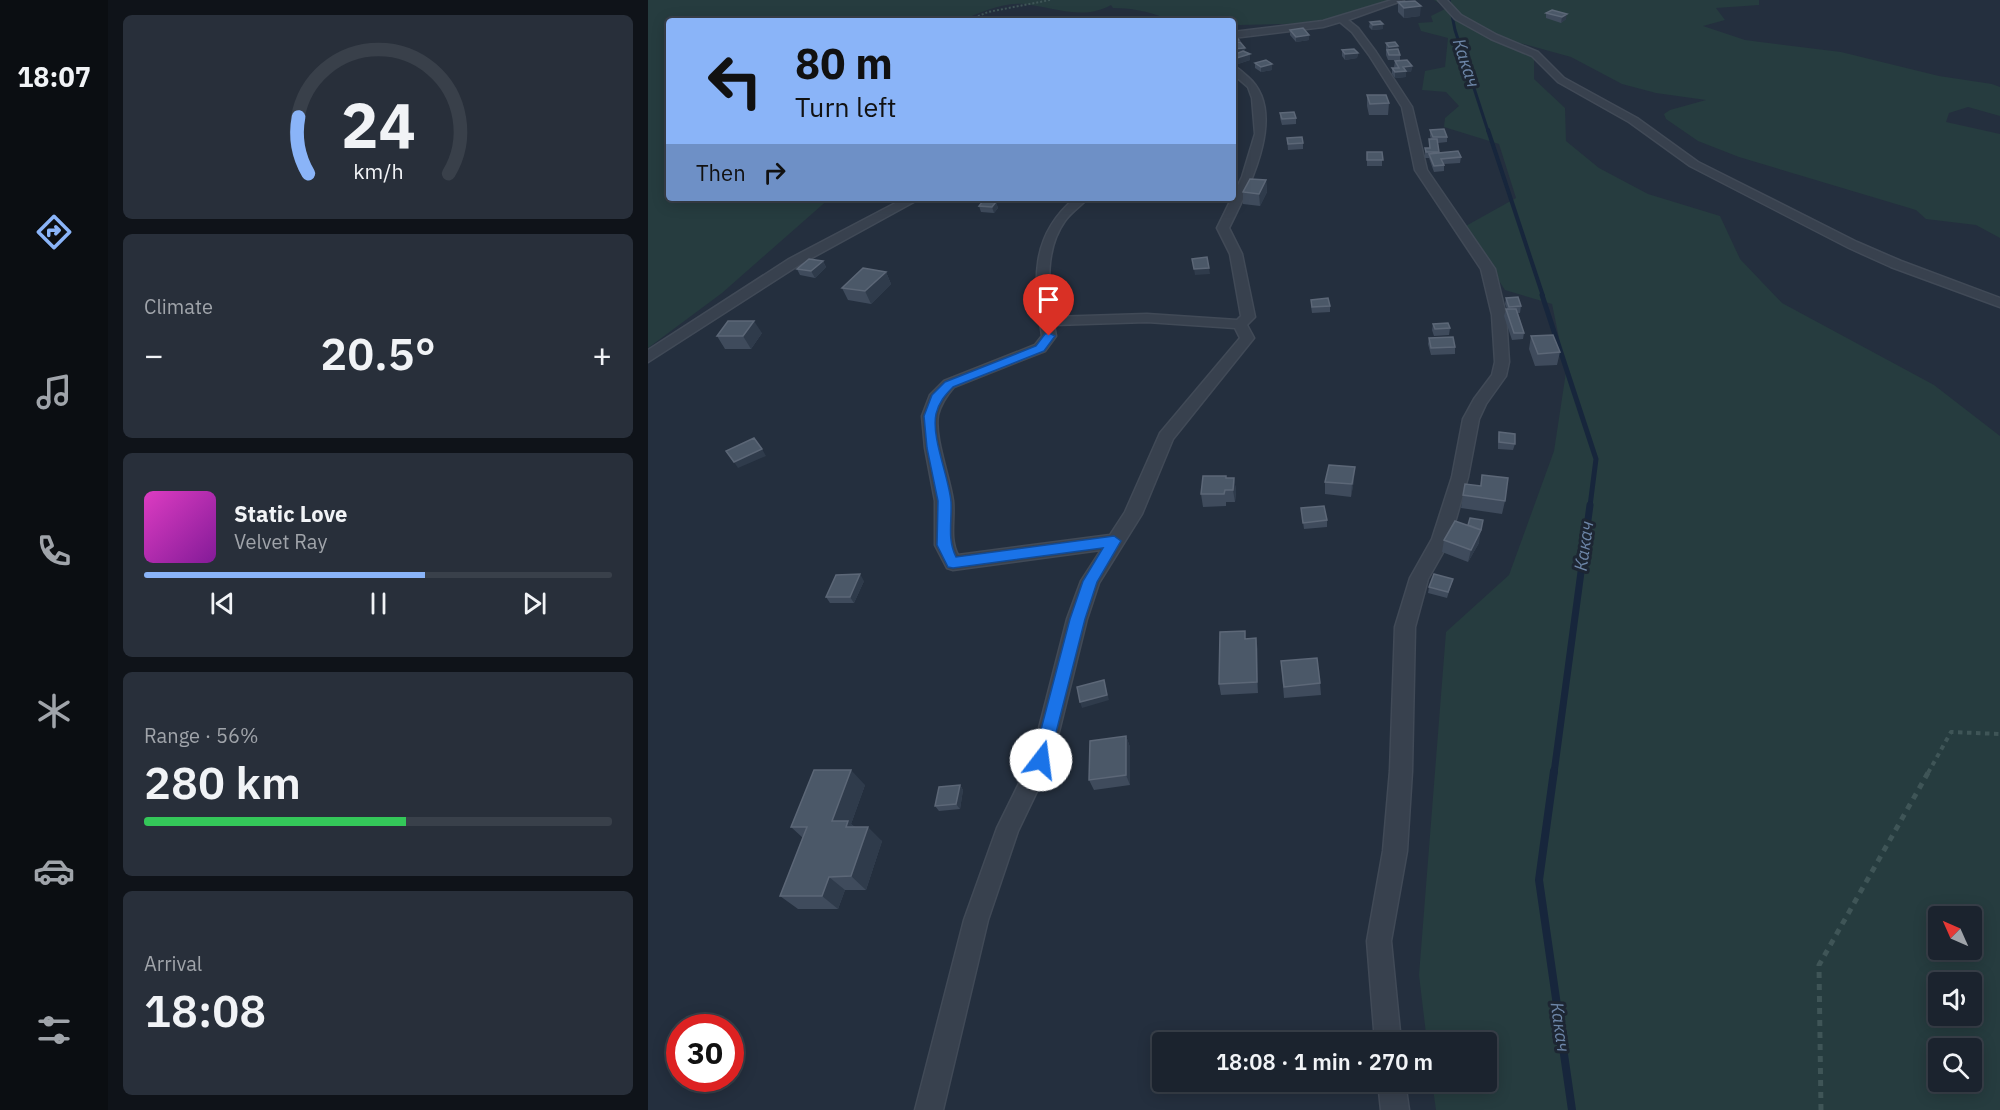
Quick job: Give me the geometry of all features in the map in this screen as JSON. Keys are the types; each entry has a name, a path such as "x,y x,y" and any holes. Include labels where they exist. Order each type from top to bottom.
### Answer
{"street":[{"path":"1236,35 1323,24 1400,0"},
{"path":"1442,0 1452,11 1494,37 1535,54 1561,80 1633,120 1694,164 1853,245 1896,264 2000,303"},
{"path":"1342,19 1355,30 1374,54 1407,107 1421,170 1488,269 1499,315 1502,362 1499,376 1479,403 1471,419 1460,477 1441,540 1419,578 1405,627 1401,771 1395,851 1379,941 1387,1032"},
{"path":"1047,321 1147,318 1240,324 1248,317 1236,254 1223,228 1248,177 1260,134 1257,98 1252,86 1236,72"},
{"path":"648,357 794,262 908,201"},
{"path":"1079,201 1056,224 1044,253 1041,284 1049,336 1040,348 949,384 938,395 930,416 933,448 945,501 944,545 953,563 1114,541"},
{"path":"929,1110 976,920 1008,828 1041,760 1077,619 1090,581 1133,514 1166,437 1247,338 1240,324"},
{"path":"1393,1092 1395,1110"}],"path":[{"path":"973,18 988,12 1050,0"},
{"path":"1821,1110 1819,966 1951,732 2000,734"}],"green space":[{"path":"648,0 1392,0 1332,23 1240,25 1236,24 1236,18 1164,18 1139,10 1113,8 1111,5 1100,10 1079,13 1024,4 991,9 968,18 666,18 666,201 827,201 722,293 648,348"},
{"path":"1434,0 1759,0 1759,5 1716,8 1725,20 1703,26 1745,40 1841,52 1939,76 2000,87 2000,116 1968,107 1949,113 1946,122 2000,134 2000,238 1976,225 1926,219 1916,210 1739,157 1698,141 1666,119 1664,114 1670,110 1706,100 1656,93 1622,84 1571,57 1524,44 1488,39 1534,55 1534,79 1565,108 1566,141 1599,168 1648,194 1720,216 1740,259 1782,303 1934,385 2000,436 2000,1110 1436,1110 1433,1092 1497,1092 1497,1032 1426,1032 1419,975 1446,632 1509,575 1554,451 1566,372 1552,304 1505,290 1464,227 1516,198 1499,144 1444,127 1445,118 1459,106 1446,92 1422,90 1425,71 1445,67 1448,38 1421,31 1418,23 1433,22 1431,16 1447,8"}],"building":[{"path":"1415,1 1421,6 1404,8 1398,2"},
{"path":"1552,10 1567,14 1562,17 1546,13"},
{"path":"1380,21 1383,24 1373,25 1370,22"},
{"path":"1303,28 1309,35 1296,37 1290,30"},
{"path":"1240,42 1245,48 1236,49 1236,43"},
{"path":"1395,42 1398,46 1389,47 1386,43"},
{"path":"1354,49 1358,53 1345,54 1342,50"},
{"path":"1398,49 1400,55 1389,55 1387,50"},
{"path":"1243,51 1250,54 1237,58 1236,54"},
{"path":"1266,60 1272,64 1261,67 1255,63"},
{"path":"1407,60 1412,66 1403,67 1406,71 1395,72 1392,68 1399,68 1395,61"},
{"path":"1367,95 1386,95 1389,103 1370,104"},
{"path":"1294,112 1296,118 1282,119 1280,113"},
{"path":"1444,129 1447,137 1433,137 1430,130"},
{"path":"1302,137 1303,143 1288,144 1287,138"},
{"path":"1429,139 1437,139 1439,152 1426,152 1425,148 1430,148"},
{"path":"1458,151 1461,157 1441,159 1444,165 1434,166 1429,154"},
{"path":"1367,152 1382,152 1383,160 1367,160"},
{"path":"1250,179 1266,180 1259,194 1243,192"},
{"path":"983,201 996,202 992,207 979,206"},
{"path":"1207,257 1209,268 1194,269 1192,259"},
{"path":"809,259 823,261 811,271 797,269"},
{"path":"863,268 886,272 865,291 842,288"},
{"path":"1518,297 1521,306 1509,307 1506,298"},
{"path":"1328,298 1330,306 1312,307 1311,300"},
{"path":"1506,309 1516,309 1524,333 1514,333"},
{"path":"728,321 754,321 743,336 717,336"},
{"path":"1448,323 1450,328 1435,329 1433,324"},
{"path":"1553,335 1560,352 1538,354 1531,336"},
{"path":"1453,337 1455,347 1431,348 1429,338"},
{"path":"1499,432 1515,434 1515,444 1499,442"},
{"path":"754,438 762,449 734,462 726,451"},
{"path":"1329,465 1355,467 1352,484 1325,482"},
{"path":"1482,475 1508,478 1505,501 1463,495 1465,484 1481,486"},
{"path":"1203,476 1234,478 1233,490 1225,490 1224,494 1201,494"},
{"path":"1324,506 1327,520 1303,523 1301,508"},
{"path":"1470,518 1483,520 1481,530 1468,525"},
{"path":"1455,521 1481,530 1471,550 1444,540"},
{"path":"860,574 850,597 826,597 836,575"},
{"path":"1434,574 1453,579 1448,592 1429,587"},
{"path":"1245,631 1245,639 1256,638 1257,682 1219,684 1220,632"},
{"path":"1317,658 1320,683 1284,687 1281,661"},
{"path":"1104,680 1107,695 1080,702 1077,687"},
{"path":"1126,736 1126,775 1089,780 1090,741"},
{"path":"814,770 851,770 832,821 848,821 846,827 868,827 851,876 829,877 822,896 780,896 807,827 791,827"},
{"path":"960,785 956,804 935,806 939,787"}],"waterway":[{"name":"Какач","path":"1449,0 1455,30 1488,131"},
{"name":"Какач","path":"1488,130 1543,296"},
{"name":"Какач","path":"1542,295 1596,459 1590,506"},
{"name":"Какач","path":"1554,773 1590,505"},
{"name":"Какач","path":"1554,771 1539,880 1572,1110"}],"route":[{"path":"1041,760 1077,619 1090,581 1114,541 953,563 944,545 945,501 933,448 930,416 938,395 949,384 1040,348 1049,336"}]}
